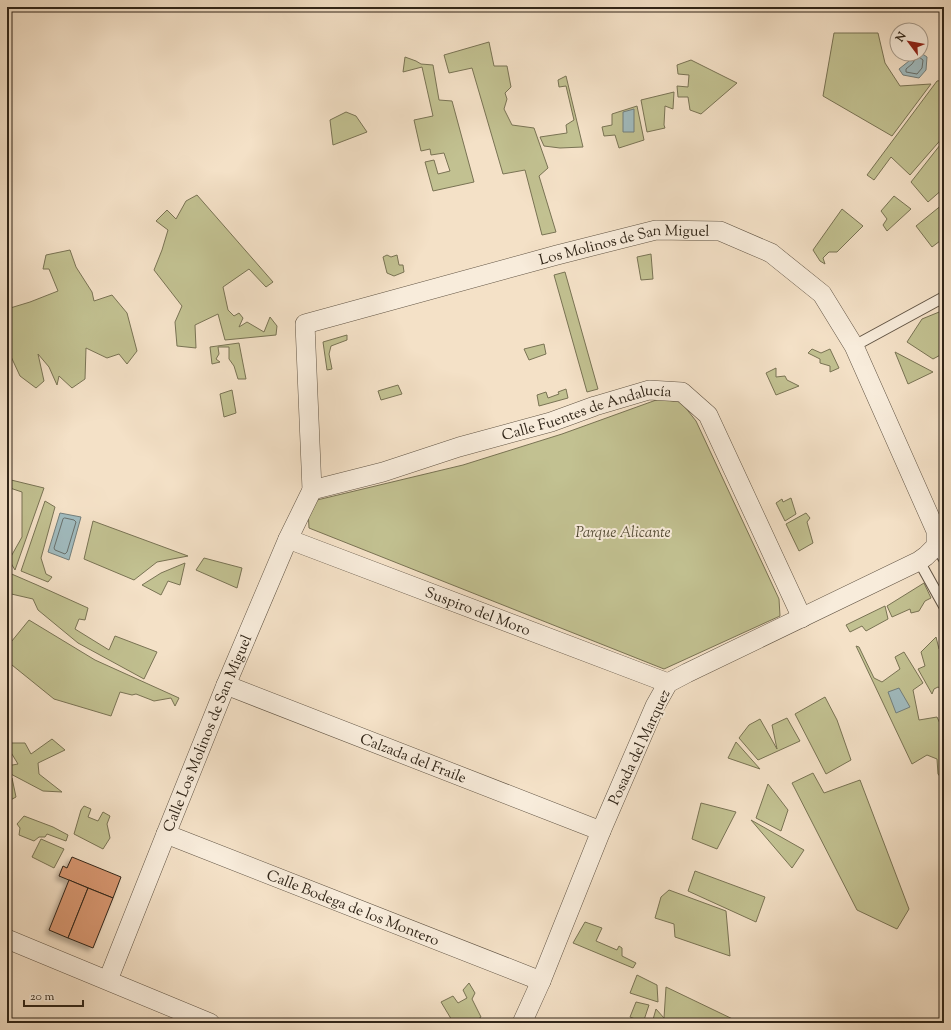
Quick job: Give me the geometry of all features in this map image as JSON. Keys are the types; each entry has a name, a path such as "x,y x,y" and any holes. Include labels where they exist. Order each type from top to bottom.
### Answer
{"street":[{"name":"Los Molinos de San Miguel","path":"312,490 305,324 557,255 656,230 720,231 771,253 822,294 854,346 936,531 940,552"},
{"name":"Calle Fuentes de Andalucía","path":"312,490 383,472 459,447 551,422 595,406 649,390 682,392 708,415 802,618"},
{"name":"Calle Los Molinos de San Miguel","path":"108,980 226,685 288,538 312,490"},
{"name":"Suspiro del Moro","path":"288,538 668,684"},
{"name":"Posada del Marquez","path":"522,1023 541,981 601,831 655,706 668,684 686,673 919,561 926,556 940,552"},
{"name":"Calzada del Fraile","path":"226,685 601,831"},
{"name":"Calle Bodega de los Montero","path":"166,834 541,981"},
{"path":"7,939 210,1023"}],"lane":[{"path":"854,346 944,297"},
{"path":"919,561 944,606"}],"green space":[{"path":"834,33 878,33 885,63 900,86 931,84 892,136 823,96"},
{"path":"489,42 494,66 507,66 511,87 505,93 507,99 504,109 512,125 534,128 548,168 539,176 556,232 542,235 525,170 503,174 472,68 449,73 444,55"},
{"path":"405,57 421,64 433,65 439,100 452,101 474,182 433,191 425,162 434,160 438,174 450,171 444,153 431,155 430,149 421,151 414,120 433,116 422,67 403,72"},
{"path":"691,60 737,83 701,114 690,110 688,97 678,97 677,86 688,87 689,75 678,74 677,65"},
{"path":"566,76 583,147 560,148 544,146 540,137 567,133 566,125 574,120 566,86 559,87 558,80"},
{"path":"944,80 944,136 910,175 891,157 874,180 867,175 937,81"},
{"path":"674,92 673,109 665,106 665,128 647,132 641,100"},
{"path":"637,106 644,140 619,148 615,135 604,136 602,127 612,125 612,114"},
{"path":"346,112 356,116 367,132 333,145 330,120"},
{"path":"944,140 944,188 928,202 911,182"},
{"path":"197,195 273,282 266,287 249,269 223,287 228,310 234,316 239,313 243,318 239,327 247,322 264,332 270,317 277,326 276,335 225,340 218,314 195,325 196,348 177,346 175,322 182,306 154,270 168,230 156,221 167,210 176,219 186,201"},
{"path":"894,196 911,209 887,231 883,225 887,219 881,211"},
{"path":"943,204 944,238 932,247 916,226"},
{"path":"842,209 863,226 837,252 829,252 823,258 825,264 820,261 813,250"},
{"path":"70,250 76,267 92,292 94,301 112,295 127,313 137,351 127,364 119,354 107,358 86,348 85,379 72,388 59,376 57,385 49,367 38,354 44,381 36,388 20,376 7,348 7,309 58,291 49,269 43,269 46,255"},
{"path":"651,254 653,279 641,280 637,257"},
{"path":"387,255 391,257 397,255 399,265 403,265 404,272 394,276 387,273 383,257"},
{"path":"565,272 598,389 587,392 554,275"},
{"path":"944,310 944,353 933,359 907,342 922,319"},
{"path":"347,335 347,340 331,346 329,354 332,369 327,370 323,342"},
{"path":"239,343 246,379 238,379 234,366 229,359 229,347 218,347 219,354 216,359 220,362 212,364 210,347"},
{"path":"544,344 546,354 529,360 524,349"},
{"path":"812,349 821,353 830,349 839,368 830,372 830,366 820,363 820,359 808,353"},
{"path":"895,352 933,372 908,384"},
{"path":"776,368 776,377 785,376 787,380 799,386 776,395 766,373"},
{"path":"398,385 402,394 381,400 378,391"},
{"path":"566,389 568,398 539,406 537,395 546,392 548,398 559,394 558,392"},
{"path":"232,390 236,413 224,417 220,394"},
{"name":"Parque Alicante","path":"659,399 681,402 696,421 779,599 780,616 664,669 309,528 308,510 317,500 463,465 562,434"},
{"path":"7,479 44,488 15,570 9,560 22,537 22,492 7,487"},
{"path":"791,498 796,514 785,521 776,503 782,499 783,502"},
{"path":"45,501 55,507 41,558 46,574 52,577 48,582 21,571"},
{"path":"806,513 810,518 807,522 813,543 799,551 786,524"},
{"path":"93,521 188,556 157,562 134,580 84,559"},
{"path":"204,558 242,568 237,588 196,570"},
{"path":"185,563 180,585 168,581 161,595 142,585 161,573"},
{"path":"7,572 88,608 85,620 79,619 75,629 109,650 115,636 157,652 144,679 78,643 38,610 33,599 7,593"},
{"path":"924,583 931,598 925,601 919,611 911,613 910,609 892,617 887,606"},
{"path":"885,606 888,619 866,631 862,626 850,632 846,625"},
{"path":"29,620 95,660 179,698 175,706 171,698 154,701 136,694 132,695 120,692 111,716 54,699 7,661 7,647"},
{"path":"936,637 939,649 944,650 944,690 938,687 934,689 932,694 918,669 925,666 921,652"},
{"path":"856,646 859,647 874,678 882,682 900,669 895,657 904,652 923,683 913,690 919,720 937,717 944,732 944,779 942,779 938,774 937,759 927,755 912,764"},
{"path":"825,697 837,720 851,760 826,774 795,714"},
{"path":"787,718 800,741 758,760 739,738 749,725 760,719 777,749 772,725"},
{"path":"52,739 65,750 38,763 39,774 62,792 43,791 7,772 7,766 18,764 7,746 7,743 25,743 31,754"},
{"path":"736,742 760,769 728,758"},
{"path":"813,773 824,793 860,780 909,909 897,929 857,910 792,783"},
{"path":"7,775 12,778 16,797 7,802"},
{"path":"768,784 788,810 781,831 756,818"},
{"path":"701,803 736,812 717,849 692,839"},
{"path":"84,806 91,809 88,817 98,821 103,812 110,816 107,824 110,838 103,849 74,834 81,810"},
{"path":"24,816 53,827 68,835 66,841 47,834 45,837 39,837 34,841 19,835 20,828 17,824"},
{"path":"751,820 804,850 792,868"},
{"path":"41,839 64,849 54,868 32,857"},
{"path":"695,871 765,897 756,922 688,891"},
{"path":"669,890 726,911 730,956 675,937 674,924 655,918 661,897"},
{"path":"585,922 602,928 596,941 617,950 619,946 622,948 622,956 636,963 633,968 573,943"},
{"path":"637,975 657,985 658,1002 630,993"},
{"path":"469,983 475,993 472,999 481,1017 472,1023 459,1023 458,1021 453,1022 441,1002 453,996 458,1003 467,998 463,990"},
{"path":"666,987 741,1023 663,1023 663,1019 660,1023 652,1023 656,1009 664,1018"},
{"path":"636,1002 649,1005 644,1020 652,1023 645,1023 630,1017"}],"water":[{"path":"908,62 927,62 926,70 919,78 903,75 899,69"},
{"path":"634,109 634,132 623,132 623,112"},
{"path":"60,513 81,517 69,560 48,552"},
{"path":"899,688 910,707 896,713 888,692"}],"building":[{"path":"72,857 121,877 113,898 59,876 63,866 67,868"},
{"path":"69,880 88,888 68,938 49,930"},
{"path":"88,888 113,898 93,948 68,938"}]}
